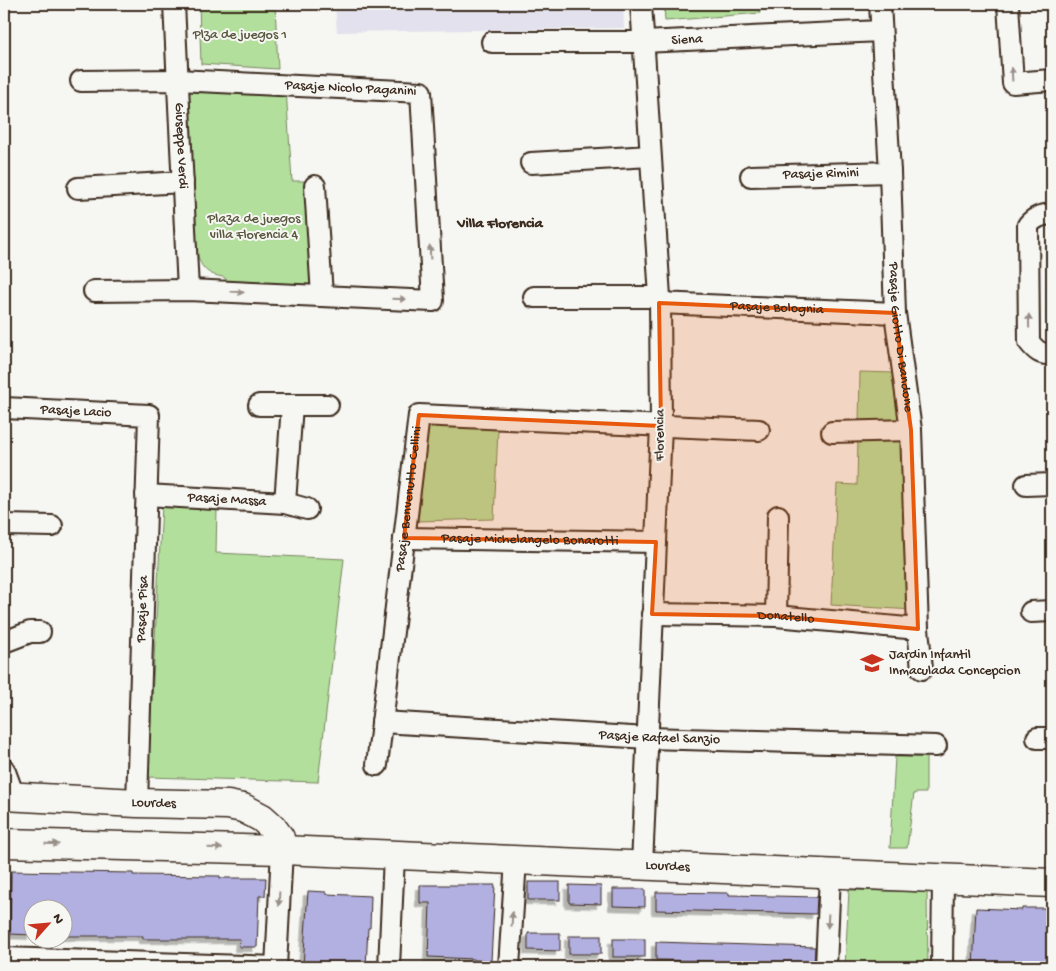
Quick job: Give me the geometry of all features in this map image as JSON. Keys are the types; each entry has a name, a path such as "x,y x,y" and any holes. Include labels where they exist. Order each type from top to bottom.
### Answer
{"street":[{"name":"Giuseppe Verdi","path":"174,4 176,80 188,290"},
{"name":"Florencia","path":"640,4 659,300 661,426 642,866"},
{"name":"Pasaje Giotto Di Bandone","path":"880,4 890,172 895,313 911,430 918,629 922,669"},
{"path":"1008,4 1013,83 1052,80"},
{"name":"Siena","path":"492,42 643,42 881,31"},
{"name":"Pasaje Nicolo Paganini","path":"81,82 176,80 421,92 433,301 188,290 94,291"},
{"path":"531,162 650,156"},
{"name":"Pasaje Rimini","path":"751,176 890,172"},
{"path":"78,188 183,182"},
{"path":"315,186 322,296"},
{"path":"1052,214 1042,215 1034,219 1028,226 1030,342 1035,350 1044,354 1052,354"},
{"name":"Pasaje Bolognia","path":"534,297 659,300 895,313"},
{"path":"259,405 328,405"},
{"path":"285,503 292,405"},
{"name":"Pasaje Lacio","path":"4,408 148,415"},
{"name":"Pasaje Pisa","path":"137,803 148,415"},
{"name":"Pasaje Benvenutto Cellini","path":"377,765 419,415 661,426"},
{"path":"661,426 759,430"},
{"path":"832,432 911,430"},
{"path":"1026,485 1052,484"},
{"name":"Pasaje Massa","path":"146,495 285,503 307,509"},
{"path":"776,616 778,516"},
{"path":"4,525 52,526"},
{"name":"Pasaje Michelangelo Bonarotti","path":"404,538 656,542"},
{"path":"1031,612 1052,611"},
{"name":"Donatello","path":"652,614 776,616 918,629"},
{"path":"4,642 30,632 40,632"},
{"name":"Pasaje Rafael Sanzio","path":"382,722 648,738 936,746"},
{"path":"4,769 9,796"},
{"name":"Lourdes","path":"9,796 137,803 228,805 253,812 272,828 280,838 282,850"},
{"name":"Lourdes","path":"4,843 282,850 1052,883"},
{"path":"4,958 58,964 276,967 282,850"},
{"path":"389,967 394,856"},
{"path":"509,967 516,860"},
{"path":"826,967 830,874"},
{"path":"942,967 943,879"}],"highlighted area":[{"path":"659,303 895,313 911,430 918,629 776,616 652,614 656,542 404,538 419,415 661,426"}],"shaded area":[{"path":"335,4 623,4 624,28 337,32"}],"green space":[{"name":"Plza de juegos 1","path":"199,4 275,4 278,69 201,64"},
{"path":"664,4 760,4 760,13 665,21"},
{"name":"Plaza de juegos villa Florencia 4","path":"189,88 286,89 292,181 310,181 313,281 307,287 230,285 224,277 213,275 203,267 197,253"},
{"path":"860,372 895,373 900,424 859,423"},
{"path":"429,422 498,429 494,519 418,521"},
{"path":"858,436 903,439 913,610 831,605 837,484 857,485"},
{"path":"162,505 217,508 216,553 344,559 318,782 148,777"},
{"path":"895,757 926,757 926,793 914,793 907,848 890,848"},
{"path":"849,890 927,892 928,967 845,967"}],"building":[{"path":"11,871 266,878 265,896 259,896 257,947 239,947 240,939 143,939 143,936 72,936 72,898 22,898 22,935 10,934"},
{"path":"528,882 560,882 560,900 528,900"},
{"path":"420,885 495,885 491,961 428,957 430,903 420,903"},
{"path":"569,885 601,886 601,904 569,903"},
{"path":"613,889 645,889 645,907 613,906"},
{"path":"308,891 326,892 326,894 371,896 366,967 303,966"},
{"path":"656,892 817,897 816,914 656,910"},
{"path":"976,908 1022,910 1022,908 1052,908 1052,967 973,967"},
{"path":"528,933 560,933 560,951 528,950"},
{"path":"569,936 601,936 601,954 569,954"},
{"path":"613,939 645,939 645,957 613,957"},
{"path":"656,942 815,947 814,965 656,960"}],"place":[{"name":"Jardin Infantil Inmaculada Concepcion","path":"872,663"}],"district":[{"name":"Villa Florencia","path":"500,224"}]}
